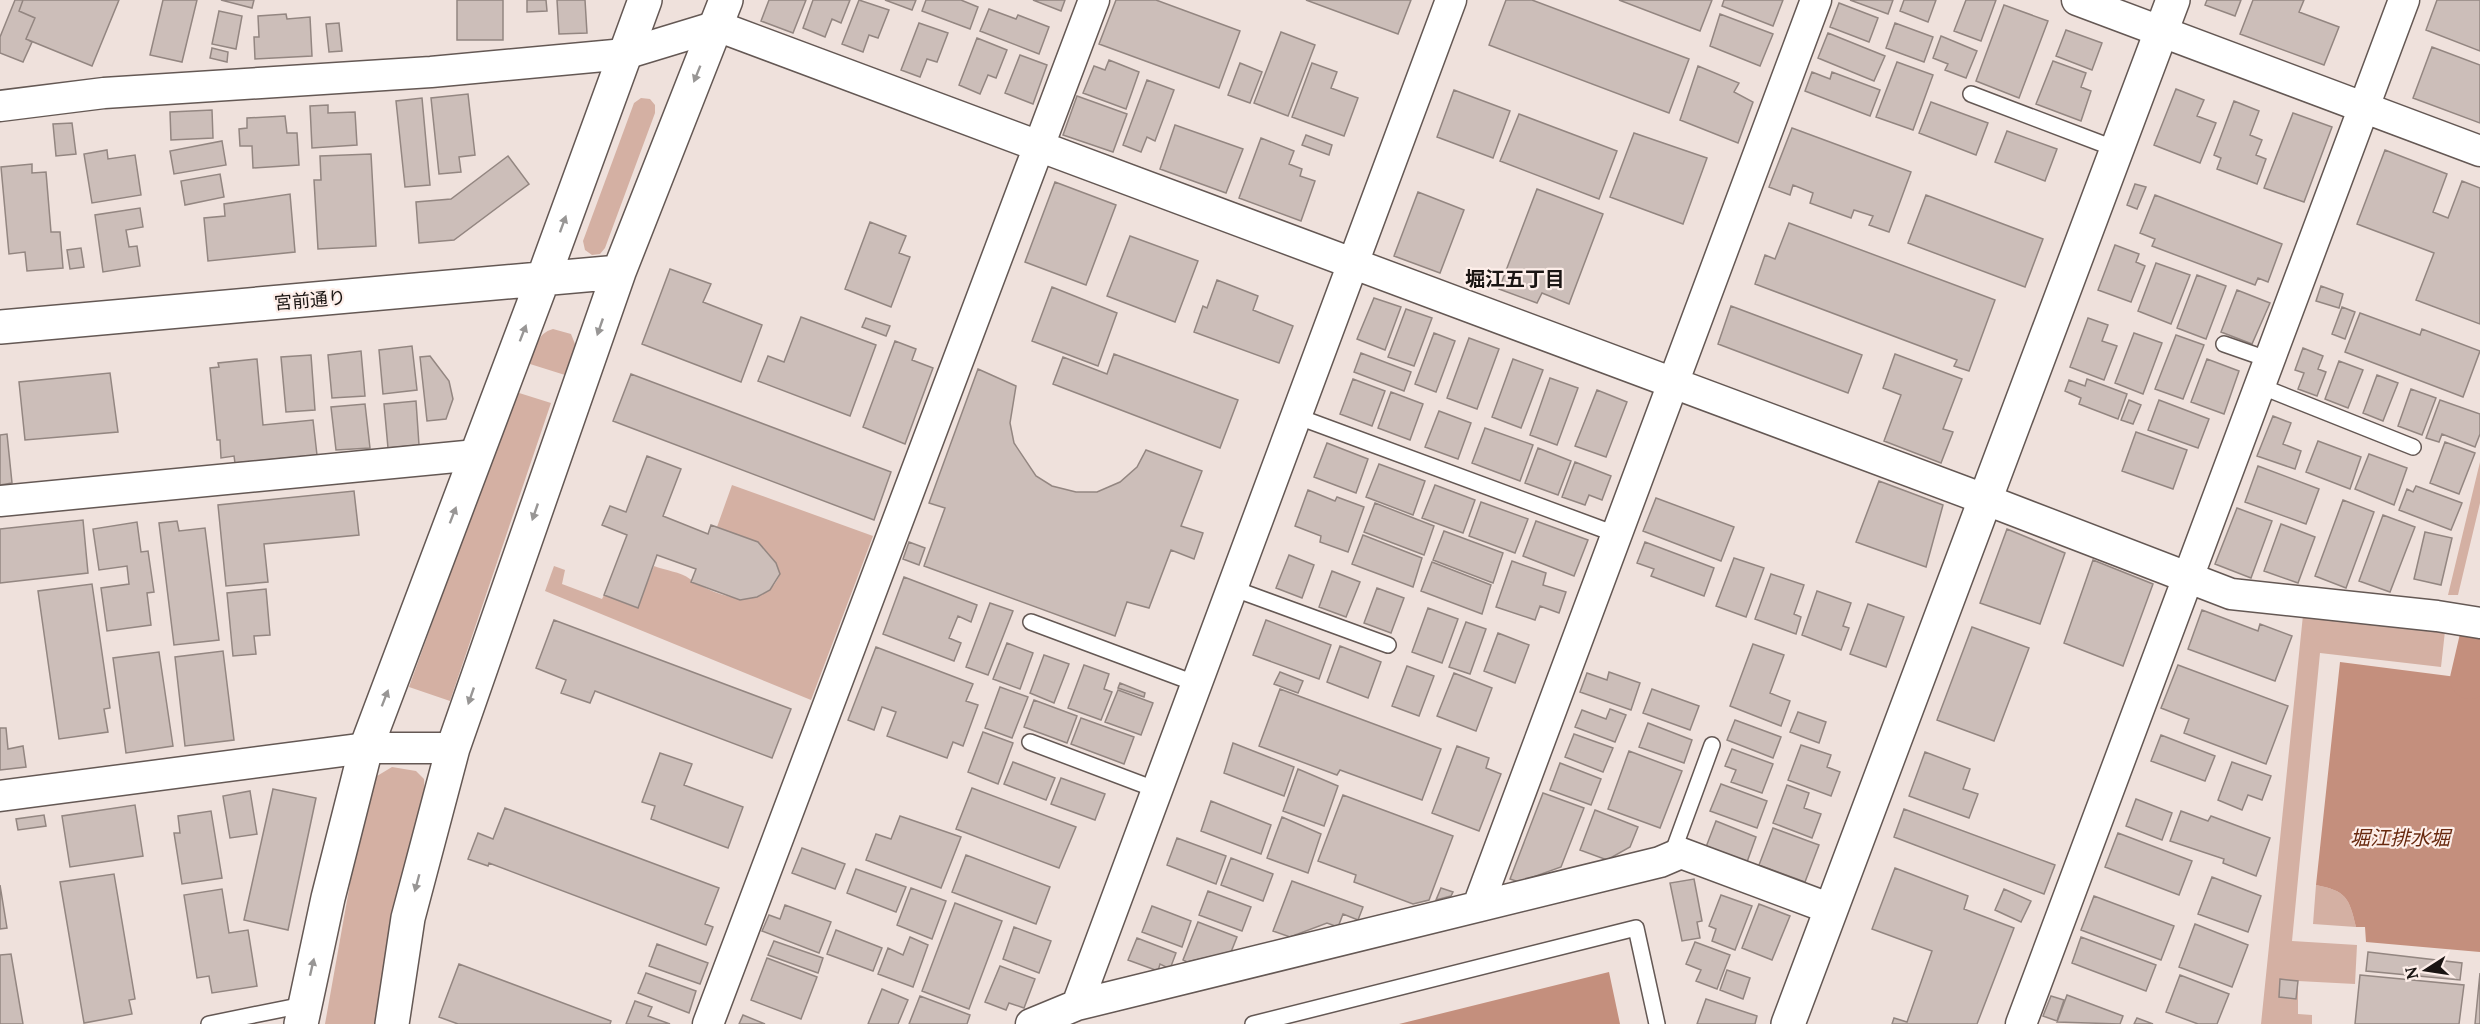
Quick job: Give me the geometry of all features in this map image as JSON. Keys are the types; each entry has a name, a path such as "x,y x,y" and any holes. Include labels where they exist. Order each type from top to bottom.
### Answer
{"street":[{"path":"302,1014 366,748 543,279 645,0"},
{"path":"708,1024 1094,0"},
{"path":"1077,1005 1450,0"},
{"path":"1478,906 1816,0"},
{"path":"2077,0 2480,151"},
{"path":"1788,1024 2173,0"},
{"path":"2021,1024 2404,0"},
{"path":"392,1024 408,918 453,748 619,272 721,13"},
{"path":"0,106 104,93 430,72 626,54 721,13 1039,146 1984,499 2231,594 2437,616 2480,623"},
{"name":"宮前通り","path":"0,327 619,272"},
{"path":"0,501 476,455"},
{"path":"0,796 366,748 453,748"},
{"path":"1031,1024 1077,1005 1670,858 1681,853 1831,909"}],"lane":[{"path":"1971,94 2116,149"},
{"path":"2224,344 2265,373 2413,447"},
{"path":"1296,416 1618,534"},
{"path":"1232,588 1388,645"},
{"path":"1031,622 1197,684"},
{"path":"1030,742 1157,790"},
{"path":"1670,858 1712,745"},
{"path":"1253,1024 1636,928 1657,1024"},
{"path":"209,1024 302,1014"}],"shaded area":[{"path":"641,98 650,99 655,105 655,113 605,248 600,254 592,255 585,250 583,241 634,103"},
{"path":"553,329 571,334 575,344 565,375 530,364 540,338"},
{"path":"516,392 551,403 450,701 409,687"},
{"path":"2480,462 2480,503 2458,595 2448,595"},
{"path":"732,485 873,536 811,700 545,591 554,566 565,570 562,584 602,599 604,595 637,608 654,566 682,575 724,595 751,598 762,594 772,587 780,574 776,563 763,548 755,543 717,527"},
{"path":"2303,615 2445,631 2441,667 2320,653 2292,941 2357,945 2355,984 2298,981 2298,1014 2312,1015 2312,1024 2261,1024"},
{"path":"392,767 416,771 424,779 425,796 376,1024 325,1024 366,794 377,776"},
{"path":"2316,885 2334,890 2345,897 2356,927 2313,924"}],"water":[{"name":"堀江排水堀","path":"2340,662 2480,680 2480,952 2366,942 2365,927 2356,927 2345,897 2334,890 2316,885"},
{"path":"1609,972 1620,1024 1399,1024"}],"building":[{"path":"15,0 23,0 19,11 35,18 26,39 32,42 23,62 0,53 0,37"},
{"path":"23,0 119,0 92,66 26,39 35,18 19,11"},
{"path":"163,0 197,0 182,62 150,55"},
{"path":"221,0 254,0 252,8"},
{"path":"457,0 503,0 503,40 457,40"},
{"path":"527,0 546,0 547,11 527,12"},
{"path":"557,0 585,0 587,33 559,34"},
{"path":"769,0 806,0 793,33 761,21"},
{"path":"813,0 850,0 841,23 832,19 825,37 803,28"},
{"path":"859,0 889,10 878,38 869,35 863,52 842,44"},
{"path":"885,0 916,0 912,10"},
{"path":"926,0 961,0 978,7 970,29 922,11"},
{"path":"1033,0 1065,0 1061,11"},
{"path":"1116,0 1156,0 1240,31 1219,88 1099,44"},
{"path":"1306,0 1411,0 1398,34"},
{"path":"1506,0 1532,0 1689,59 1669,113 1489,45"},
{"path":"1619,0 1712,0 1700,31"},
{"path":"1724,0 1783,0 1773,26 1722,6"},
{"path":"1850,0 1893,0 1888,14"},
{"path":"1904,0 1936,0 1928,22 1900,11"},
{"path":"1966,0 1996,0 1981,41 1954,31"},
{"path":"2207,0 2241,0 2235,16 2205,5"},
{"path":"2253,0 2304,0 2299,12 2339,27 2324,65 2240,34"},
{"path":"2437,0 2480,0 2480,51 2426,30"},
{"path":"1839,3 1878,18 1869,42 1830,27"},
{"path":"2004,5 2048,21 2019,98 1976,81"},
{"path":"989,9 1016,19 1018,15 1049,27 1039,54 980,31"},
{"path":"219,11 242,16 236,49 212,44"},
{"path":"286,14 287,19 310,17 312,56 255,59 254,37 259,37 258,16"},
{"path":"1720,14 1773,34 1760,66 1710,46"},
{"path":"339,23 342,51 329,52 326,24"},
{"path":"919,23 948,33 937,62 927,59 920,77 901,70"},
{"path":"1895,23 1933,37 1924,62 1886,48"},
{"path":"2066,30 2102,43 2092,70 2056,56"},
{"path":"1281,32 1315,45 1288,116 1254,103"},
{"path":"1828,33 1885,56 1874,81 1818,58"},
{"path":"1941,36 1977,51 1966,78 1945,70 1948,64 1933,58"},
{"path":"977,38 1007,50 996,78 988,75 980,94 959,85"},
{"path":"2432,47 2480,65 2480,123 2413,98"},
{"path":"212,48 228,52 227,62 210,58"},
{"path":"1020,55 1047,65 1033,104 1005,93"},
{"path":"1109,60 1139,72 1126,109 1083,93 1094,66 1105,70"},
{"path":"2053,61 2086,73 2081,87 2091,91 2081,121 2036,104"},
{"path":"1897,62 1933,75 1913,130 1876,117"},
{"path":"1240,63 1262,72 1250,103 1228,95"},
{"path":"1312,63 1337,72 1331,88 1358,98 1344,136 1292,117"},
{"path":"1698,66 1739,83 1734,92 1753,102 1738,143 1680,120"},
{"path":"1812,72 1830,79 1832,72 1880,90 1870,116 1805,91"},
{"path":"1147,80 1174,90 1155,141 1147,137 1141,152 1123,145"},
{"path":"2176,89 2204,100 2197,116 2216,123 2200,163 2154,145"},
{"path":"1454,90 1510,111 1493,158 1437,137"},
{"path":"468,94 475,155 459,157 461,172 439,174 431,98"},
{"path":"1077,96 1127,114 1113,152 1063,135"},
{"path":"422,98 430,185 405,187 396,101"},
{"path":"2234,101 2259,111 2250,135 2262,140 2256,155 2266,159 2257,184 2217,169 2221,158 2214,155"},
{"path":"1931,102 1988,123 1976,155 1919,133"},
{"path":"328,105 328,113 355,112 357,145 312,148 310,106"},
{"path":"212,110 213,138 171,140 170,112"},
{"path":"2293,113 2332,127 2304,202 2264,188"},
{"path":"1519,114 1617,151 1599,199 1500,161"},
{"path":"285,116 287,133 297,133 299,165 253,168 252,146 240,146 239,129 247,128 247,118"},
{"path":"72,123 76,154 56,156 53,124"},
{"path":"1175,125 1243,149 1226,193 1160,169"},
{"path":"1792,128 1911,172 1889,232 1869,225 1873,216 1854,210 1851,218 1810,203 1813,193 1793,185 1790,195 1769,187"},
{"path":"2007,131 2057,149 2045,181 1995,162"},
{"path":"1634,133 1707,158 1683,224 1610,197"},
{"path":"1306,135 1332,145 1329,155 1302,145"},
{"path":"1261,138 1294,151 1289,164 1302,169 1300,176 1315,181 1301,221 1239,198"},
{"path":"222,141 226,165 174,174 170,151"},
{"path":"107,150 108,159 135,155 141,195 92,203 84,154"},
{"path":"2385,150 2447,174 2433,212 2448,218 2462,181 2480,188 2480,324 2416,300 2434,253 2357,224"},
{"path":"371,154 376,246 318,249 314,180 321,180 320,156"},
{"path":"508,156 529,184 454,240 419,243 416,202 451,199"},
{"path":"32,164 32,173 46,172 51,232 60,232 63,268 27,271 25,252 9,254 1,167"},
{"path":"220,174 224,197 185,205 181,181"},
{"path":"1055,182 1116,205 1086,285 1025,262"},
{"path":"2135,184 2146,187 2137,209 2127,205"},
{"path":"1537,189 1603,214 1569,304 1542,293 1537,303 1499,289"},
{"path":"1418,192 1464,210 1440,273 1394,256"},
{"path":"290,194 295,252 208,261 204,218 225,216 224,204"},
{"path":"1926,195 2043,239 2025,287 1908,243"},
{"path":"2155,195 2282,244 2268,282 2258,278 2255,285 2152,246 2155,239 2140,233"},
{"path":"140,208 143,227 126,230 129,247 137,246 140,266 103,272 95,215"},
{"path":"870,222 906,236 899,253 910,257 891,307 845,289"},
{"path":"1789,223 1995,300 1969,371 1954,366 1957,360 1755,284 1765,255 1775,259"},
{"path":"1130,236 1198,261 1175,322 1107,296"},
{"path":"2115,245 2139,254 2136,262 2145,266 2131,302 2098,290"},
{"path":"81,248 84,267 70,269 67,250"},
{"path":"2156,263 2190,275 2171,324 2138,311"},
{"path":"670,269 711,284 703,302 762,325 741,382 642,344"},
{"path":"2197,275 2226,286 2206,339 2177,328"},
{"path":"1217,280 1258,296 1253,310 1293,326 1279,363 1194,332 1203,306 1207,308"},
{"path":"2321,286 2343,294 2339,308 2316,301"},
{"path":"1052,287 1117,313 1098,366 1032,341"},
{"path":"2237,290 2270,303 2252,344 2221,332"},
{"path":"1374,298 1401,307 1385,350 1357,339"},
{"path":"1731,306 1862,355 1848,393 1718,344"},
{"path":"2342,307 2355,312 2345,339 2332,334"},
{"path":"1406,309 1432,318 1414,366 1388,357"},
{"path":"2360,313 2420,335 2422,329 2480,351 2463,397 2345,352"},
{"path":"801,317 876,345 850,416 758,381 768,356 784,362"},
{"path":"866,318 890,326 886,336 862,327"},
{"path":"2088,318 2108,325 2102,341 2117,346 2104,380 2070,367"},
{"path":"1434,333 1455,341 1436,392 1415,384"},
{"path":"2134,333 2162,343 2143,394 2115,383"},
{"path":"2176,335 2204,345 2183,399 2155,389"},
{"path":"1469,338 1499,349 1477,409 1447,398"},
{"path":"895,341 916,349 912,360 933,368 905,444 863,427"},
{"path":"412,346 417,390 383,394 379,350"},
{"path":"2303,348 2323,356 2318,369 2326,372 2317,396 2298,389 2304,373 2295,370"},
{"path":"361,351 365,396 332,398 328,355"},
{"path":"1361,353 1411,372 1404,391 1354,372"},
{"path":"1114,354 1238,400 1220,448 1053,384 1063,357 1107,374"},
{"path":"1895,354 1962,379 1943,429 1953,432 1941,463 1884,441 1901,395 1883,388"},
{"path":"311,355 315,410 286,412 281,357"},
{"path":"430,356 449,381 453,399 446,419 427,421 420,357"},
{"path":"257,359 263,425 313,420 317,455 235,463 234,456 221,458 210,368 219,367 218,363"},
{"path":"1513,359 1543,370 1521,428 1492,417"},
{"path":"2207,359 2239,371 2224,414 2191,402"},
{"path":"2339,361 2363,370 2348,408 2325,399"},
{"path":"978,369 1016,386 1010,423 1014,443 1036,476 1052,486 1076,492 1097,492 1120,482 1137,467 1146,450 1202,471 1181,526 1203,533 1194,559 1171,550 1149,608 1127,602 1115,636 924,566 945,508 929,503"},
{"path":"110,373 118,432 25,440 19,382"},
{"path":"631,374 891,472 874,520 613,421"},
{"path":"2377,375 2398,383 2383,421 2363,413"},
{"path":"1550,378 1578,388 1557,445 1530,435"},
{"path":"1353,379 1385,391 1372,426 1340,414"},
{"path":"2087,379 2127,394 2118,419 2079,404 2081,398 2065,391 2069,380 2085,386"},
{"path":"2411,389 2436,398 2422,435 2398,426"},
{"path":"1597,390 1627,402 1606,457 1575,446"},
{"path":"1391,392 1423,404 1410,440 1378,428"},
{"path":"2129,400 2141,405 2133,424 2121,420"},
{"path":"2159,400 2209,419 2198,448 2148,430"},
{"path":"2440,400 2480,414 2480,434 2475,447 2442,434 2439,442 2426,438"},
{"path":"416,401 419,445 388,448 384,404"},
{"path":"365,404 370,448 336,450 331,407"},
{"path":"1439,411 1471,423 1458,459 1425,447"},
{"path":"2273,416 2291,423 2283,444 2301,451 2295,469 2257,456"},
{"path":"1485,428 1533,445 1520,481 1472,463"},
{"path":"2136,432 2187,450 2173,489 2122,471"},
{"path":"7,434 12,483 0,485 0,435"},
{"path":"2318,441 2361,457 2350,489 2306,472"},
{"path":"2445,442 2475,453 2459,494 2430,483"},
{"path":"1327,443 1368,459 1356,493 1314,477"},
{"path":"1538,448 1571,461 1558,495 1525,483"},
{"path":"2369,454 2407,468 2394,505 2355,489"},
{"path":"647,456 681,469 663,516 708,534 711,525 758,542 776,563 780,574 770,590 757,597 740,600 691,582 696,569 657,555 638,608 604,595 627,535 602,525 610,506 626,512"},
{"path":"1575,462 1611,476 1602,500 1589,495 1585,505 1562,497"},
{"path":"1379,464 1425,481 1413,515 1366,497"},
{"path":"2258,466 2319,489 2306,524 2245,502"},
{"path":"1879,481 1943,505 1926,567 1856,542"},
{"path":"1435,485 1475,500 1463,533 1422,518"},
{"path":"2416,486 2462,503 2451,530 2399,510 2407,489 2413,492"},
{"path":"1308,490 1335,501 1337,497 1364,507 1348,552 1320,542 1321,536 1295,526"},
{"path":"354,491 359,535 264,544 268,582 226,586 218,505"},
{"path":"1656,498 1734,527 1721,561 1643,531"},
{"path":"2343,500 2374,512 2346,588 2315,576"},
{"path":"1481,502 1528,519 1515,553 1469,536"},
{"path":"1375,503 1434,526 1424,555 1364,532"},
{"path":"2237,508 2272,521 2251,578 2215,564"},
{"path":"2383,515 2415,527 2390,592 2359,581"},
{"path":"83,520 88,573 0,583 0,529"},
{"path":"177,521 179,531 205,528 219,640 174,645 159,523"},
{"path":"1536,521 1588,540 1574,576 1523,556"},
{"path":"137,522 141,552 148,551 154,592 147,593 151,625 107,631 101,588 129,584 127,566 99,570 93,529"},
{"path":"2281,524 2315,537 2298,583 2264,571"},
{"path":"2007,529 2065,553 2040,624 1980,603"},
{"path":"1444,531 1503,553 1493,583 1433,560"},
{"path":"2425,532 2452,538 2441,585 2414,579"},
{"path":"1363,535 1422,558 1413,587 1352,564"},
{"path":"909,542 925,548 919,565 903,559"},
{"path":"1645,542 1714,568 1704,596 1651,576 1654,569 1637,563"},
{"path":"1289,555 1314,565 1302,598 1276,588"},
{"path":"1734,558 1764,568 1746,617 1716,606"},
{"path":"2093,560 2153,584 2123,666 2064,643"},
{"path":"1512,561 1546,573 1543,585 1566,592 1559,613 1540,606 1535,620 1496,607"},
{"path":"1432,562 1491,585 1482,614 1421,591"},
{"path":"1332,571 1360,582 1346,617 1319,607"},
{"path":"1771,574 1804,585 1794,614 1801,617 1796,634 1755,619"},
{"path":"904,577 977,605 971,622 958,616 949,638 961,643 954,661 883,634"},
{"path":"92,584 110,708 104,709 108,732 59,739 38,591"},
{"path":"1377,588 1404,598 1391,633 1364,623"},
{"path":"266,589 270,635 254,636 256,654 233,656 227,593"},
{"path":"1817,591 1851,603 1843,626 1849,628 1841,650 1802,635"},
{"path":"990,603 1013,611 988,675 966,667"},
{"path":"1868,604 1904,617 1886,667 1850,654"},
{"path":"1428,608 1458,619 1442,663 1412,652"},
{"path":"2202,610 2258,631 2260,624 2292,636 2275,681 2188,649"},
{"path":"554,620 791,709 772,758 595,691 590,703 561,693 566,680 536,668"},
{"path":"1266,620 1331,645 1319,679 1253,655"},
{"path":"1466,622 1486,629 1470,674 1449,667"},
{"path":"1972,627 2029,648 1994,741 1937,720"},
{"path":"1498,633 1529,645 1515,683 1484,671"},
{"path":"1007,643 1033,653 1020,689 993,679"},
{"path":"1753,644 1784,655 1770,693 1790,701 1781,726 1730,706"},
{"path":"1340,646 1381,662 1368,698 1327,682"},
{"path":"876,647 973,684 966,701 978,705 963,746 953,742 947,758 887,736 896,712 882,707 874,730 848,720"},
{"path":"223,651 234,740 185,746 175,657"},
{"path":"159,652 173,746 126,753 113,658"},
{"path":"1044,655 1069,664 1054,703 1030,693"},
{"path":"1084,665 1109,674 1104,689 1112,692 1101,720 1068,708"},
{"path":"2178,665 2288,706 2266,764 2184,733 2189,719 2161,708"},
{"path":"1407,666 1434,676 1419,716 1392,706"},
{"path":"1280,672 1303,681 1298,693 1274,684"},
{"path":"1609,672 1640,683 1631,710 1580,692 1587,673 1607,680"},
{"path":"1454,673 1492,688 1476,731 1437,716"},
{"path":"1120,683 1145,693 1144,697 1118,688"},
{"path":"1000,687 1028,697 1012,738 985,728"},
{"path":"1280,689 1441,749 1422,800 1340,770 1337,775 1259,746"},
{"path":"1652,689 1699,706 1690,730 1643,713"},
{"path":"1118,690 1153,703 1141,735 1105,722"},
{"path":"1034,700 1077,716 1067,743 1024,727"},
{"path":"1610,709 1626,715 1615,742 1575,727 1582,710 1606,719"},
{"path":"1798,712 1826,722 1819,743 1790,732"},
{"path":"1081,718 1134,737 1124,764 1071,744"},
{"path":"1735,720 1781,737 1773,758 1727,740"},
{"path":"1648,723 1692,740 1684,763 1639,747"},
{"path":"0,728 6,728 8,749 23,746 26,767 0,770"},
{"path":"983,732 1013,743 998,784 968,772"},
{"path":"1574,734 1613,748 1603,772 1565,757"},
{"path":"2161,735 2215,756 2205,781 2151,761"},
{"path":"1233,743 1294,767 1284,796 1224,773"},
{"path":"1801,745 1831,755 1827,767 1840,772 1831,796 1788,780"},
{"path":"1457,746 1489,758 1486,768 1501,774 1479,831 1432,813"},
{"path":"1732,749 1773,764 1762,793 1731,782 1736,770 1725,766"},
{"path":"1629,751 1682,771 1660,828 1608,809"},
{"path":"1925,752 1970,769 1963,789 1978,794 1969,818 1909,796"},
{"path":"660,753 692,764 684,785 743,807 728,848 651,819 655,806 642,802"},
{"path":"1013,762 1055,778 1046,800 1004,784"},
{"path":"2232,762 2271,776 2262,800 2248,795 2242,810 2218,800"},
{"path":"1560,763 1601,779 1591,805 1550,790"},
{"path":"1298,769 1338,786 1324,826 1283,811"},
{"path":"1061,778 1105,794 1095,820 1051,804"},
{"path":"1721,784 1767,801 1757,828 1710,811"},
{"path":"1787,785 1809,793 1804,808 1821,814 1812,838 1773,823"},
{"path":"972,788 1076,827 1059,868 956,829"},
{"path":"273,789 316,798 288,930 244,920"},
{"path":"250,791 257,834 230,838 223,796"},
{"path":"1543,793 1584,808 1561,867 1519,882 1510,879"},
{"path":"1343,795 1453,836 1429,900 1413,904 1354,882 1356,875 1318,861"},
{"path":"2136,799 2172,813 2162,840 2126,826"},
{"path":"1211,801 1271,825 1261,854 1201,831"},
{"path":"135,805 143,856 70,867 62,816"},
{"path":"505,808 719,888 705,924 713,927 706,945 489,863 488,866 468,859 478,833 493,839"},
{"path":"1904,809 2055,865 2044,894 1894,837"},
{"path":"1595,810 1638,827 1630,847 1607,860 1580,850"},
{"path":"211,811 222,878 182,884 174,833 180,833 178,816"},
{"path":"2181,811 2208,821 2211,816 2270,838 2256,876 2223,863 2224,859 2170,841"},
{"path":"44,815 46,826 18,830 16,819"},
{"path":"900,816 961,837 941,888 866,860 876,834 891,839"},
{"path":"1282,817 1321,834 1308,873 1267,858"},
{"path":"1716,821 1756,837 1747,862 1706,847"},
{"path":"1773,828 1819,845 1805,882 1759,865"},
{"path":"2118,833 2192,861 2179,895 2105,867"},
{"path":"1177,838 1226,856 1216,884 1167,865"},
{"path":"802,848 845,864 835,889 792,873"},
{"path":"966,855 1050,887 1036,924 952,892"},
{"path":"1231,858 1273,874 1263,901 1221,885"},
{"path":"1895,868 1968,896 1964,909 2014,928 1977,1024 1892,1024 1894,1018 1907,1022 1932,951 1872,929"},
{"path":"856,869 906,887 896,912 847,893"},
{"path":"114,874 135,999 129,1000 132,1014 84,1023 60,882"},
{"path":"2212,877 2261,896 2248,932 2198,914"},
{"path":"1694,879 1702,921 1697,922 1700,938 1682,941 1670,883"},
{"path":"1292,881 1363,907 1358,920 1343,914 1338,927 1327,923 1290,937 1273,931"},
{"path":"0,885 7,928 0,929"},
{"path":"911,888 946,901 932,939 897,925"},
{"path":"1441,888 1453,892 1451,896 1436,900"},
{"path":"222,889 229,933 248,930 257,986 212,993 209,976 197,978 184,895"},
{"path":"2004,889 2031,901 2021,922 1995,910"},
{"path":"1208,891 1251,907 1242,931 1199,915"},
{"path":"1721,895 1752,906 1735,950 1712,941 1716,929 1709,926"},
{"path":"2094,896 2174,926 2161,960 2081,930"},
{"path":"955,903 1002,921 969,1009 922,991"},
{"path":"1759,904 1790,916 1772,960 1742,948"},
{"path":"785,905 831,922 819,953 762,931 769,915 780,919"},
{"path":"1152,906 1191,921 1182,947 1142,932"},
{"path":"1198,922 1237,937 1231,952 1187,962 1183,960"},
{"path":"2195,924 2248,945 2232,987 2179,967"},
{"path":"1014,927 1051,941 1039,973 1003,959"},
{"path":"836,930 882,948 873,971 827,954"},
{"path":"910,937 928,945 913,987 878,974 888,948 903,955"},
{"path":"2081,937 2156,965 2146,991 2072,963"},
{"path":"1137,938 1176,953 1170,969 1160,964 1158,971 1128,960"},
{"path":"774,941 823,958 818,973 768,955"},
{"path":"1695,942 1730,955 1717,989 1696,981 1701,970 1686,964"},
{"path":"657,944 708,963 700,984 649,966"},
{"path":"2368,952 2462,963 2460,980 2366,971"},
{"path":"11,954 23,1024 0,1024 0,955"},
{"path":"767,958 817,977 801,1019 751,1000"},
{"path":"459,964 611,1021 610,1024 458,1024 439,1017"},
{"path":"1000,966 1035,979 1024,1008 1009,1003 1006,1010 985,1002"},
{"path":"1727,970 1750,978 1743,999 1720,990"},
{"path":"646,973 696,991 689,1013 638,993"},
{"path":"2480,973 2480,1024 2475,1024"},
{"path":"2180,975 2229,994 2217,1024 2198,1024 2166,1012"},
{"path":"2360,975 2464,985 2459,1024 2355,1024"},
{"path":"2280,979 2298,981 2296,999 2279,997"},
{"path":"882,989 908,1000 898,1024 868,1024"},
{"path":"2067,995 2123,1016 2120,1024 2057,1022"},
{"path":"920,996 970,1015 967,1024 909,1024"},
{"path":"2051,996 2064,1000 2057,1021 2043,1016"},
{"path":"1706,999 1757,1016 1755,1024 1697,1024"},
{"path":"635,1001 652,1007 648,1016 670,1024 626,1024"},
{"path":"743,1015 765,1024 739,1024"},
{"path":"2137,1018 2153,1024 2134,1024"}],"waterway":[{"path":"2470,679 2480,636"}],"district":[{"name":"堀江五丁目","path":"1515,278"}]}
